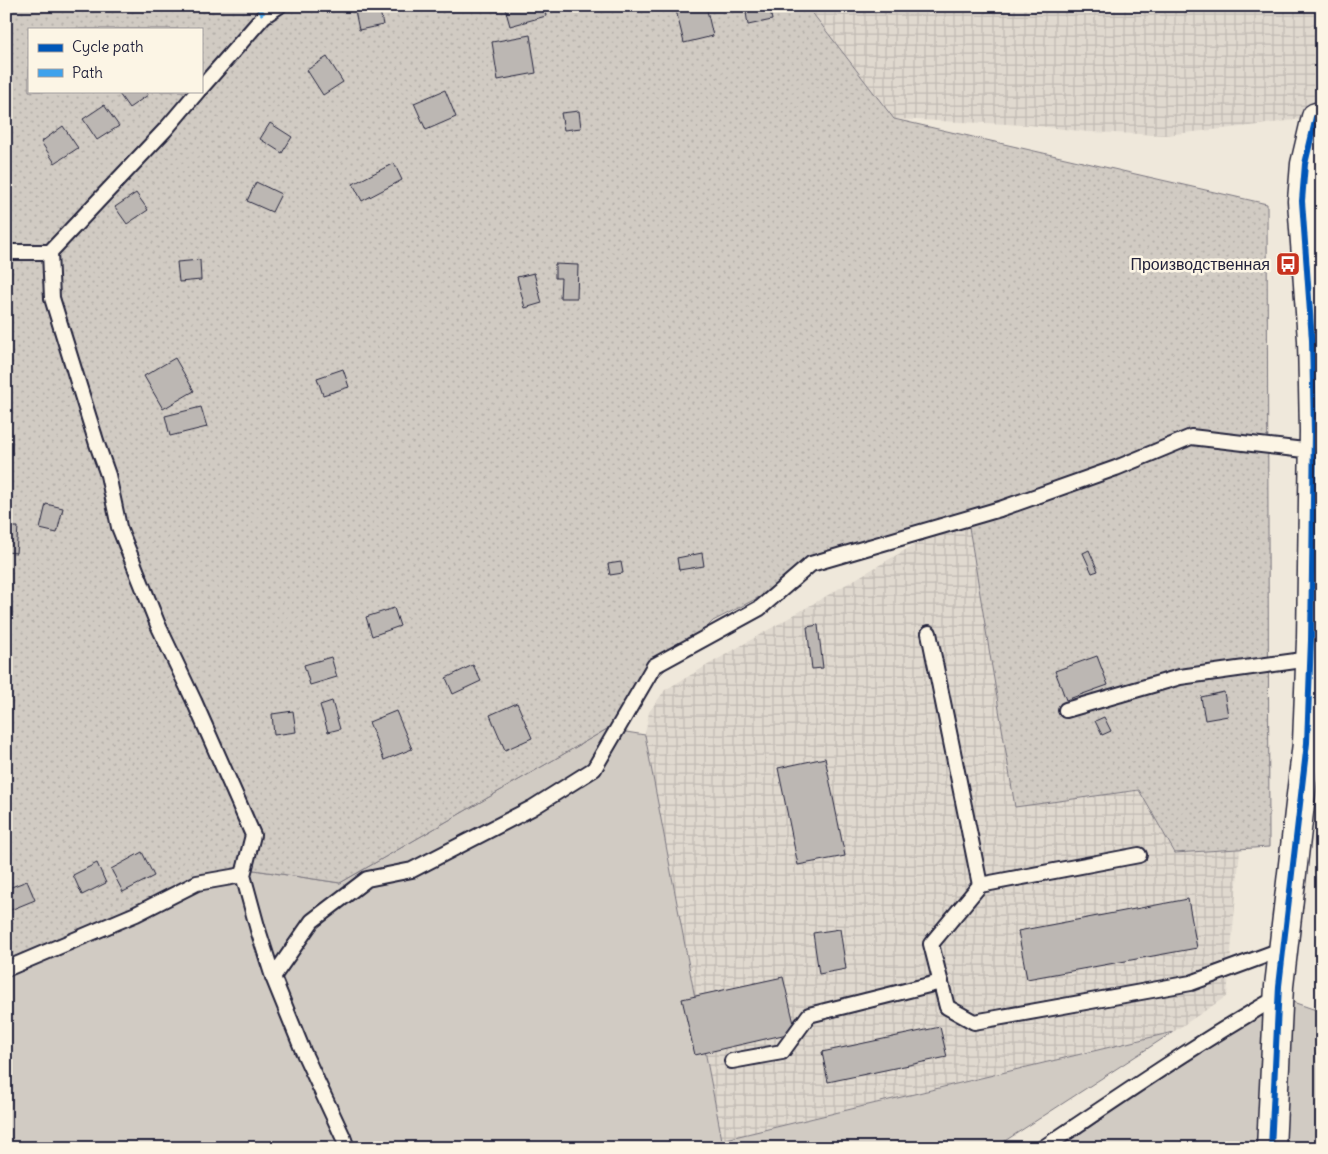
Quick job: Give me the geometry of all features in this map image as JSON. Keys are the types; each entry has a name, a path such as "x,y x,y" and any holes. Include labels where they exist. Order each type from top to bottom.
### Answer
{"street":[{"path":"1271,1148 1278,997 1307,743 1313,451 1312,340 1302,201 1306,164 1316,117 1322,116"}],"lane":[{"path":"202,87 264,16 279,6"},
{"path":"197,92 165,130 50,252 52,298 108,475 119,527 158,625 253,835 244,875 258,930 273,977 303,1052 347,1148"},
{"path":"6,252 50,252"},
{"path":"273,977 312,921 367,879 412,870 532,808 594,769 654,666 760,608 811,564 1000,509 1116,468 1191,437 1313,451"},
{"path":"929,633 980,885"},
{"path":"1066,710 1180,677 1310,659"},
{"path":"1139,855 980,885 931,944 947,1007 974,1022 1191,983 1283,949"},
{"path":"6,969 136,914 197,883 244,875"},
{"path":"732,1061 782,1052 809,1015 941,982"},
{"path":"1043,1148 1172,1061 1230,1024 1278,997"}],"shaded area":[{"path":"6,6 807,6 894,119 1267,204 1269,847 1175,853 1139,790 1015,807 967,515 841,555 713,621 607,729 340,883 241,868 6,976"},
{"path":"807,6 1322,6 1322,116 1165,135 1088,132 1030,125 894,119"},
{"path":"967,514 1015,806 1139,790 1175,853 1240,849 1227,996 1173,1032 722,1140 645,735 649,712 665,690"},
{"path":"607,729 645,735 722,1140 1173,1032 994,1148 6,1148 6,976 241,868 340,883"},
{"path":"1278,997 1322,1012 1322,1148 1043,1148"}],"building":[{"path":"354,6 379,6 383,25 359,30"},
{"path":"510,6 544,6 546,16 510,26 505,8"},
{"path":"675,6 706,6 713,36 684,43"},
{"path":"745,6 769,6 772,20 748,25"},
{"path":"530,35 536,73 498,80 492,42"},
{"path":"327,57 343,82 323,95 307,70"},
{"path":"445,90 456,117 426,130 414,103"},
{"path":"118,92 146,92 148,95 129,108"},
{"path":"104,105 119,126 97,140 83,119"},
{"path":"579,111 581,128 564,130 561,113"},
{"path":"270,123 292,137 282,153 260,139"},
{"path":"63,126 78,148 55,163 41,142"},
{"path":"394,163 402,180 362,201 353,184"},
{"path":"256,182 281,194 272,212 247,201"},
{"path":"136,193 148,210 127,224 115,207"},
{"path":"200,260 201,280 179,282 177,262"},
{"path":"555,264 578,265 577,298 560,298 561,278 555,278"},
{"path":"534,273 542,303 525,308 517,277"},
{"path":"175,358 194,391 163,409 144,376"},
{"path":"343,369 349,387 323,395 317,378"},
{"path":"201,407 207,427 170,436 165,416"},
{"path":"46,504 63,508 57,533 40,529"},
{"path":"6,527 18,527 16,553 6,552"},
{"path":"1089,550 1098,571 1092,573 1083,553"},
{"path":"702,553 704,566 679,570 677,558"},
{"path":"621,562 623,573 610,575 608,564"},
{"path":"394,608 400,626 372,636 366,617"},
{"path":"818,625 823,668 812,669 807,627"},
{"path":"1097,656 1108,685 1066,700 1055,671"},
{"path":"331,657 337,677 310,685 304,665"},
{"path":"473,665 481,681 453,694 446,678"},
{"path":"1224,692 1228,716 1205,720 1201,697"},
{"path":"332,701 340,729 328,732 320,705"},
{"path":"517,703 532,738 505,750 490,715"},
{"path":"293,711 296,732 274,735 272,714"},
{"path":"396,711 412,749 384,760 369,722"},
{"path":"1104,717 1111,731 1102,735 1095,721"},
{"path":"825,758 845,856 798,865 778,768"},
{"path":"142,852 154,876 123,892 111,869"},
{"path":"97,863 106,883 82,895 73,875"},
{"path":"27,881 35,900 8,911 6,906 6,889"},
{"path":"1188,899 1197,948 1027,979 1018,931"},
{"path":"840,929 846,969 819,974 813,933"},
{"path":"783,977 796,1032 695,1055 682,999"},
{"path":"940,1027 947,1057 828,1082 822,1052"}],"marked path":[{"path":"258,6 264,16"}],"cycle path":[{"path":"1271,1148 1279,986 1307,743 1311,640 1314,431 1312,340 1302,201 1305,164 1316,117 1322,116"}],"place":[{"name":"Производственная","path":"1288,264"}]}
